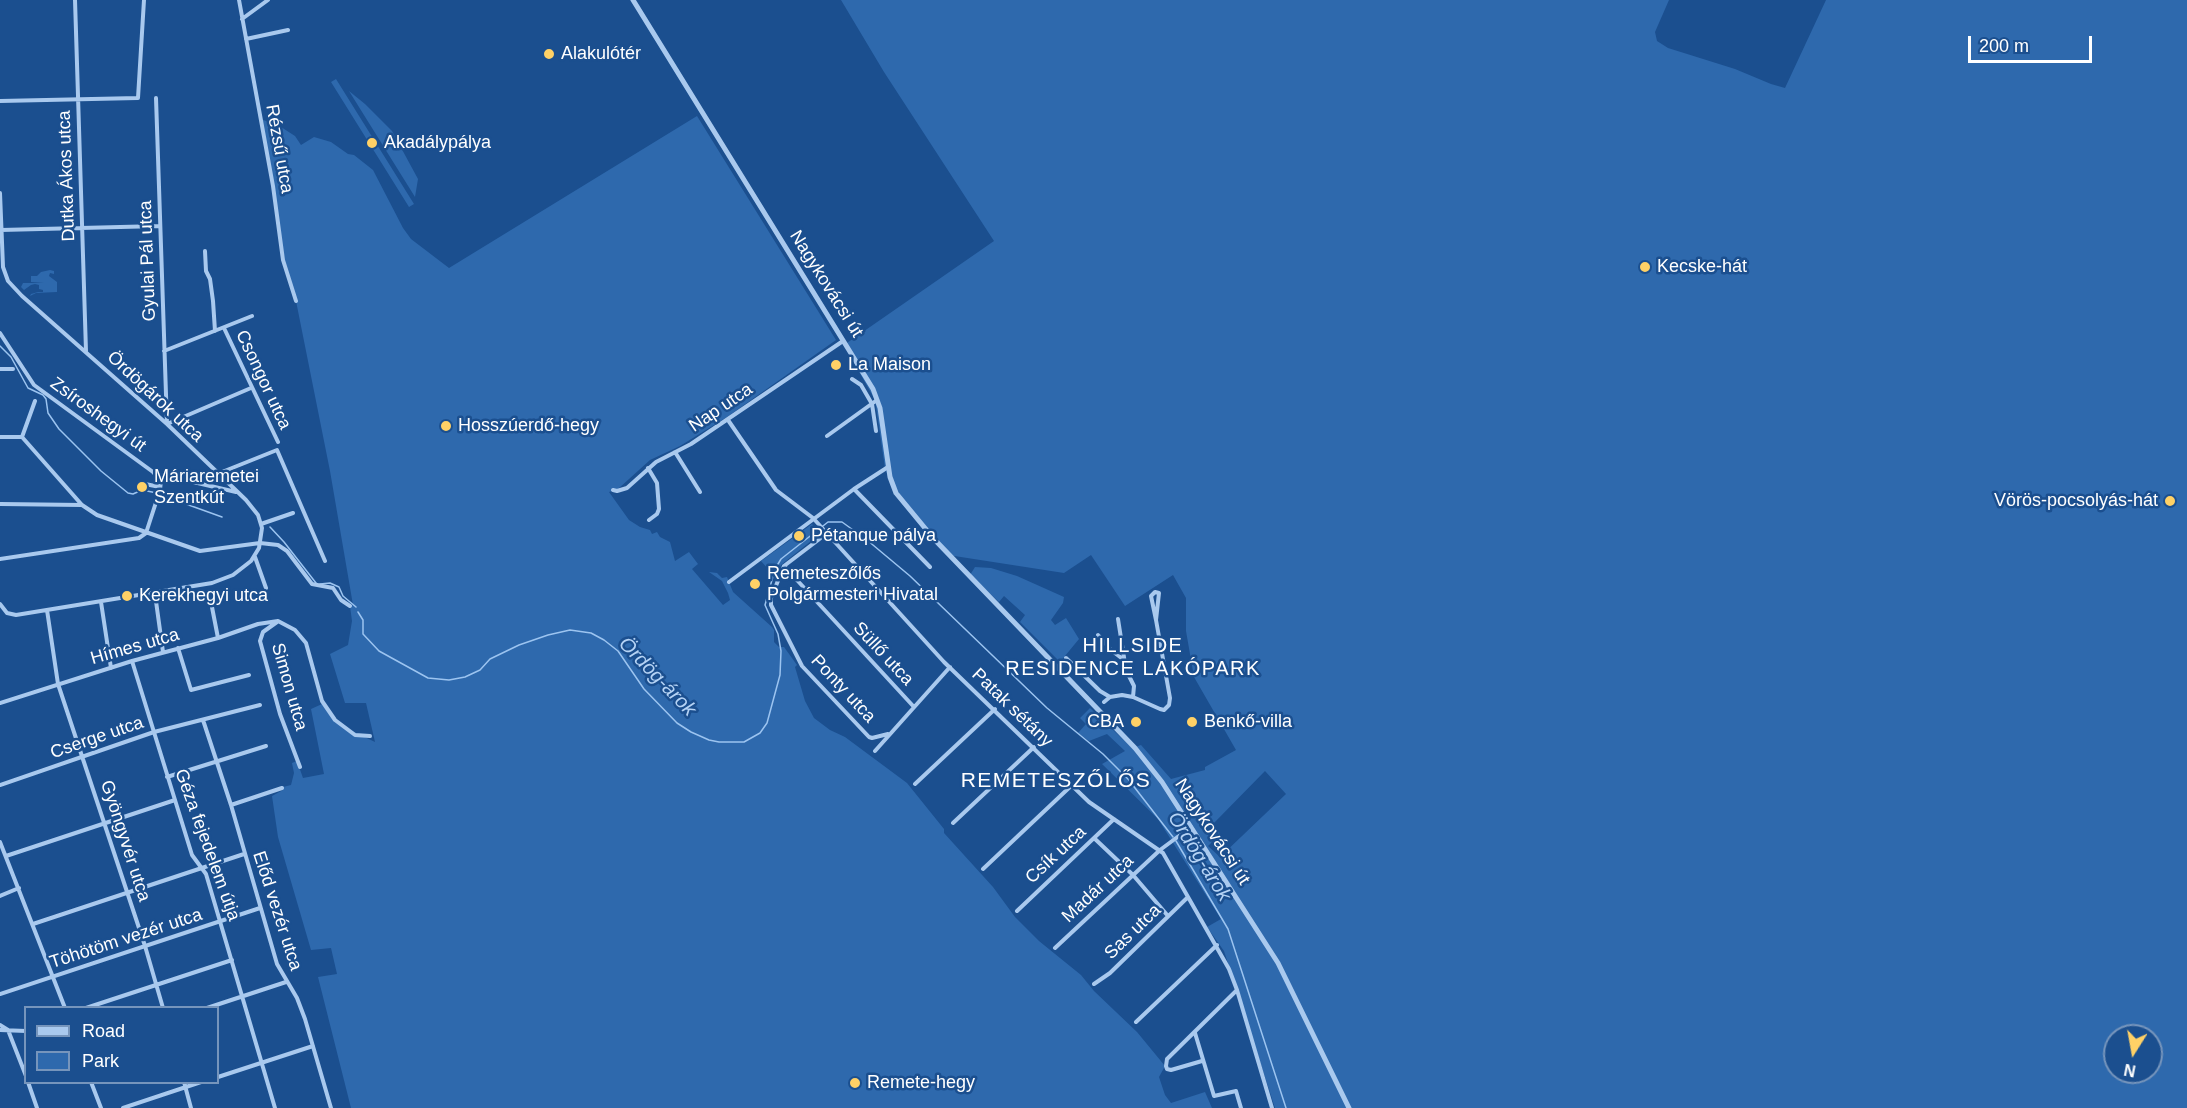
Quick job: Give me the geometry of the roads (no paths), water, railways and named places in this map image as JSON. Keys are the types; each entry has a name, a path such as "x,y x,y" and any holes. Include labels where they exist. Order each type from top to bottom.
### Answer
{"street":[{"name":"Dutka Ákos utca","path":"75,0 86,352"},
{"path":"0,101 138,98 144,0"},
{"name":"Rézsű utca","path":"239,0 266,158 273,186 283,260 296,301"},
{"path":"242,19 268,0"},
{"name":"Nagykovácsi út","path":"633,0 878,399 892,485 901,500 970,578 1135,748 1162,782 1278,963 1349,1108"},
{"path":"246,39 288,30"},
{"name":"Gyulai Pál utca","path":"156,98 167,424"},
{"name":"Ördögárok utca","path":"0,192 3,267 8,281 167,424 252,508 261,524"},
{"path":"1,230 160,226"},
{"path":"205,251 206,271 210,279 213,301 214,331"},
{"path":"164,351 252,316"},
{"name":"Csongor utca","path":"224,328 278,442"},
{"name":"Zsíroshegyi út","path":"0,333 34,385 147,467 161,480"},
{"name":"Nap utca","path":"613,490 627,488 648,468 728,420 843,340"},
{"path":"0,369 13,369"},
{"path":"852,379 861,386 872,404 876,431"},
{"path":"167,424 251,388"},
{"path":"827,436 878,399"},
{"path":"22,437 35,401"},
{"name":"Patak sétány","path":"728,420 776,490 815,520 950,667 1093,805 1160,850 1217,945 1238,990 1272,1108"},
{"path":"0,437 22,437 82,505 97,515 200,551 260,543 282,547 312,584 331,587 341,600 350,606"},
{"name":"Csongor utca","path":"217,474 277,450 325,561"},
{"path":"675,452 700,492"},
{"path":"729,582 854,489 888,467"},
{"path":"648,468 657,483 659,509 657,514 649,520"},
{"path":"0,559 140,538 146,533 158,498 161,480 172,477 236,492"},
{"path":"140,483 160,489"},
{"path":"854,489 930,567"},
{"path":"0,504 82,505"},
{"path":"0,604 7,613 16,615 155,594 221,580 244,567 254,557 260,543 261,524 293,513"},
{"path":"784,566 826,534"},
{"path":"254,557 266,588"},
{"name":"Ponty utca","path":"784,566 771,598 772,608 801,666 869,737 888,734"},
{"name":"Süllő utca","path":"784,566 914,707"},
{"path":"1104,702 1118,695 1133,697 1164,710 1169,705 1170,698 1151,596 1155,592 1159,593 1156,620"},
{"path":"155,594 163,652"},
{"path":"101,602 111,668"},
{"path":"211,602 218,638"},
{"name":"Gyöngyvér utca","path":"47,610 58,684 128,893 162,1006"},
{"path":"1118,619 1126,670 1134,686 1133,697"},
{"path":"278,621 295,630 306,644 322,701 335,720 355,735 370,736"},
{"name":"Hímes utca","path":"0,703 132,661 218,638 258,624 278,621"},
{"name":"Simon utca","path":"278,621 263,632 260,641 280,714 300,767"},
{"path":"1098,635 1111,650 1125,660"},
{"path":"178,648 191,690 249,675"},
{"path":"1066,658 1100,691 1110,697"},
{"name":"Géza fejedelem útja","path":"132,661 192,855 206,874 275,1108"},
{"path":"875,751 950,667"},
{"name":"Cserge utca","path":"0,784 154,732 260,705"},
{"path":"915,784 995,709"},
{"name":"Előd vezér utca","path":"203,720 231,805 277,964 297,999 331,1108"},
{"path":"167,777 266,746"},
{"path":"953,823 1034,747"},
{"path":"983,869 1072,785"},
{"path":"231,805 282,788"},
{"path":"6,856 175,800"},
{"name":"Csík utca","path":"1017,910 1113,819"},
{"name":"Madár utca","path":"1055,948 1160,850 1191,827"},
{"path":"1094,838 1132,875 1168,916"},
{"path":"0,842 64,1006"},
{"path":"33,924 244,854"},
{"path":"0,896 19,888"},
{"name":"Sas utca","path":"1094,984 1110,973 1188,897"},
{"name":"Töhötöm vezér utca","path":"0,994 260,908"},
{"path":"1136,1022 1217,945"},
{"path":"92,1006 232,960"},
{"path":"212,1006 286,982"},
{"path":"1202,1061 1171,1070 1166,1066 1167,1059 1238,990"},
{"path":"0,1024 8,1030 24,1071"},
{"path":"0,1030 24,1031"},
{"path":"1195,1033 1214,1096 1236,1091 1240,1108"},
{"path":"219,1077 313,1046"},
{"path":"28,1084 37,1108"},
{"path":"91,1084 101,1108"},
{"path":"123,1108 185,1085 191,1108"}],"waterway":[{"name":"Ördög-árok","path":"0,346 11,357 28,388 43,395 46,399 48,413 59,429 101,471 128,493 133,494 142,490 157,493"},
{"name":"Ördög-árok","path":"161,495 222,517"},
{"name":"Ördög-árok","path":"358,612 363,620 363,634 379,651 428,678 449,680 465,677 480,670 490,659 519,645 548,635 570,630 591,633 618,651 644,689 677,723 709,740 744,742 760,733 767,723 780,675 781,651 778,634 765,605 775,569 781,559 828,522 842,522 910,576 1047,708 1103,754 1128,779 1173,837"},
{"name":"Ördög-árok","path":"270,527 316,583"},
{"name":"Ördög-árok","path":"320,584 330,583 339,587 343,596 356,607"},
{"name":"Ördög-árok","path":"1176,841 1228,929 1286,1108"}],"place":[{"name":"Alakulótér","path":"549,54"},
{"name":"Akadálypálya","path":"372,143"},
{"name":"Kecske-hát","path":"1645,267"},
{"name":"La Maison","path":"836,365"},
{"name":"Hosszúerdő-hegy","path":"446,426"},
{"name":"Máriaremetei Szentkút","path":"142,487"},
{"name":"Vörös-pocsolyás-hát","path":"2170,501"},
{"name":"Pétanque pálya","path":"799,536"},
{"name":"Remeteszőlős Polgármesteri Hivatal","path":"755,584"},
{"name":"Kerekhegyi utca","path":"127,596"},
{"name":"CBA","path":"1136,722"},
{"name":"Benkő-villa","path":"1192,722"},
{"name":"Remete-hegy","path":"855,1083"}],"district":[{"name":"HILLSIDE RESIDENCE LAKÓPARK","path":"1133,658"},
{"name":"REMETESZŐLŐS","path":"1056,781"}]}
